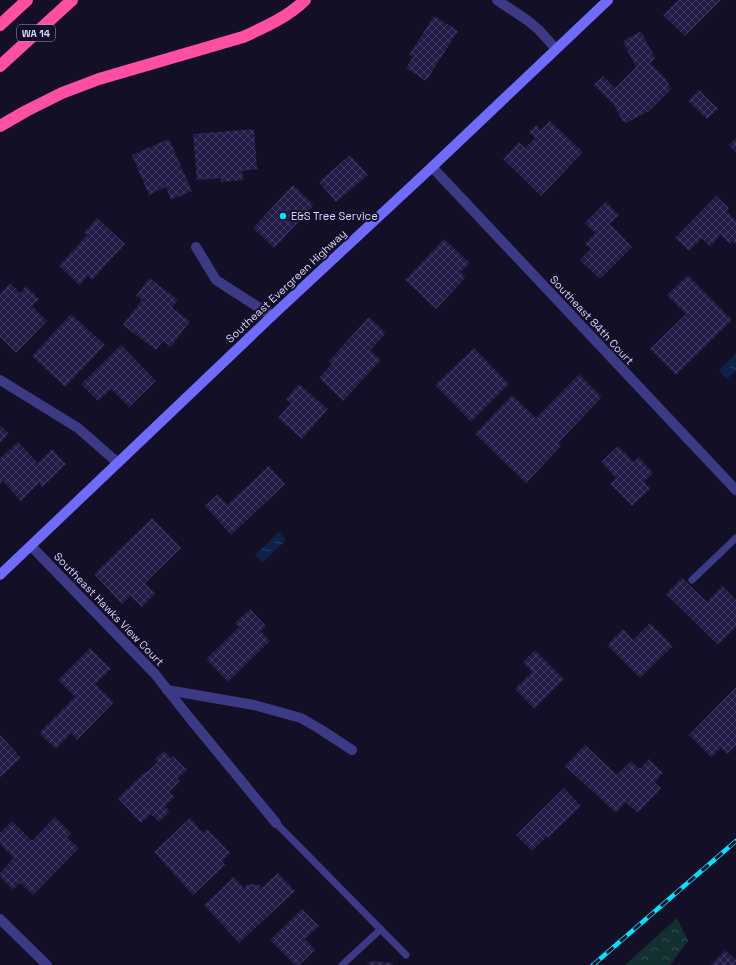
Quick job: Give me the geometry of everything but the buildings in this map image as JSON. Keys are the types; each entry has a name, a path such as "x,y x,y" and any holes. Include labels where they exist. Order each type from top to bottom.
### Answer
{"highway":[{"name":"WA 14","path":"0,25 27,0"},
{"name":"WA 14","path":"0,66 72,0"},
{"path":"0,126 62,93 99,79 243,37 284,16 305,0"}],"street":[{"path":"497,0 527,20 539,30 556,49"},
{"name":"Southeast Evergreen Highway","path":"0,575 272,316 608,0"},
{"name":"Southeast 84th Court","path":"432,167 736,490"},
{"path":"196,247 216,280 272,316"},
{"path":"0,380 78,428 118,463"},
{"name":"Southeast Hawks View Court","path":"31,546 155,674 276,823"},
{"path":"167,690 254,705 301,718 352,750"},
{"path":"0,919 47,965"}],"lane":[{"path":"692,580 736,538"},
{"path":"276,823 406,955"},
{"path":"342,965 381,929"}],"green space":[{"path":"677,918 688,941 670,965 625,965"}],"water":[{"path":"736,354 736,371 727,379 719,370"},
{"path":"279,532 286,540 262,563 255,555"}],"railway":[{"path":"593,965 736,841"}],"place":[{"name":"E&S Tree Service","path":"283,216"}]}
